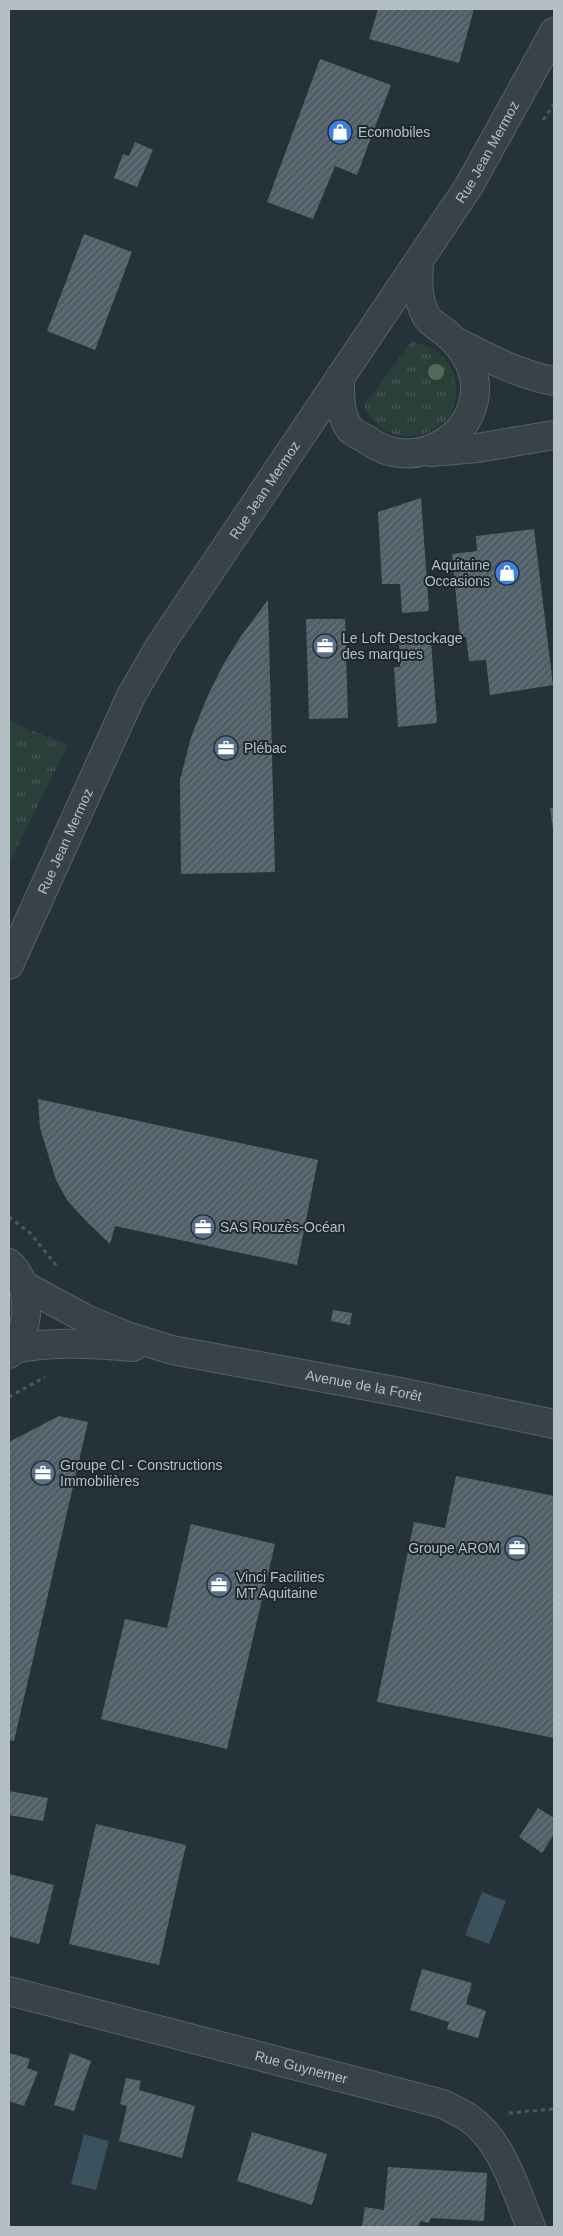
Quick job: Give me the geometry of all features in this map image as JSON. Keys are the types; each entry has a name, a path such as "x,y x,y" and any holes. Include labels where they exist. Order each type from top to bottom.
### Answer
{"street":[{"name":"Rue Jean Mermoz","path":"9,965 131,696 161,644 469,186 554,32"},
{"path":"418,261 417,287 427,318 457,342 494,361 539,378 554,381"},
{"path":"377,325 397,320 427,318"},
{"path":"414,454 437,447 454,436 467,419 474,400 474,379 469,359 457,342"},
{"path":"340,377 343,415 350,429 392,452 414,454 477,448 554,436"},
{"path":"298,440 316,433 350,429"},
{"path":"11,1351 24,1329 27,1307 16,1274"},
{"name":"Avenue de la Forêt","path":"16,1274 86,1319 127,1336 172,1350"},
{"name":"Avenue de la Forêt","path":"11,1351 39,1344 72,1343 172,1350 400,1392 554,1424"},
{"name":"Rue Guynemer","path":"9,1991 443,2104 471,2120 492,2142 504,2164 531,2227"}],"green space":[{"path":"411,342 433,349 450,365 456,381 456,397 451,413 438,427 420,435 401,436 391,434 380,427 364,405"},
{"path":"9,721 68,745 9,863"}],"water":[{"path":"482,1892 506,1901 489,1944 465,1935"},
{"path":"84,2134 109,2141 96,2190 71,2184"}],"building":[{"path":"378,9 474,9 459,63 369,39"},
{"path":"320,59 391,85 357,175 335,166 313,219 267,202"},
{"path":"135,142 153,150 137,187 114,178 123,154 129,156"},
{"path":"84,234 132,252 95,350 47,331"},
{"path":"421,498 429,611 402,613 400,584 382,584 378,512"},
{"path":"534,529 553,685 490,695 486,660 469,661 466,637 460,637 452,554 477,551 476,536"},
{"path":"268,600 275,872 181,874 180,780 191,737 208,695 223,665 241,636"},
{"path":"306,619 345,619 348,718 309,719"},
{"path":"431,641 437,723 398,727 394,667 400,667 399,642"},
{"path":"554,807 554,829 553,829 550,808"},
{"path":"38,1099 318,1160 297,1265 115,1226 110,1244 67,1200 56,1180 40,1128"},
{"path":"333,1310 352,1313 350,1325 331,1321"},
{"path":"59,1416 88,1422 14,1741 9,1740 9,1442"},
{"path":"456,1476 554,1496 554,1738 377,1702 414,1522 445,1528"},
{"path":"191,1524 275,1544 227,1749 101,1719 125,1619 167,1628"},
{"path":"9,1791 48,1798 43,1821 9,1815"},
{"path":"538,1808 554,1818 554,1834 542,1853 519,1837"},
{"path":"96,1824 186,1845 159,1965 69,1944"},
{"path":"9,1874 54,1885 39,1944 9,1936"},
{"path":"422,1969 472,1983 466,2004 486,2011 478,2038 447,2029 449,2022 410,2010"},
{"path":"9,2053 30,2059 27,2068 38,2072 24,2106 9,2101"},
{"path":"70,2053 91,2061 74,2111 54,2105"},
{"path":"126,2078 141,2081 139,2090 195,2106 182,2158 119,2141 127,2106 120,2104"},
{"path":"252,2132 327,2154 312,2205 237,2181"},
{"path":"388,2167 487,2173 484,2221 431,2218 429,2223 420,2221 419,2227 362,2227 365,2207 384,2210"}],"place":[{"name":"Ecomobiles","path":"340,132"},
{"name":"Aquitaine Occasions","path":"507,573"},
{"name":"Le Loft Destockage des marques","path":"325,646"},
{"name":"Plébac","path":"226,748"},
{"name":"SAS Rouzès-Océan","path":"203,1227"},
{"name":"Groupe CI - Constructions Immobilières","path":"43,1473"},
{"name":"Groupe AROM","path":"517,1548"},
{"name":"Vinci Facilities MT Aquitaine","path":"219,1585"}]}
